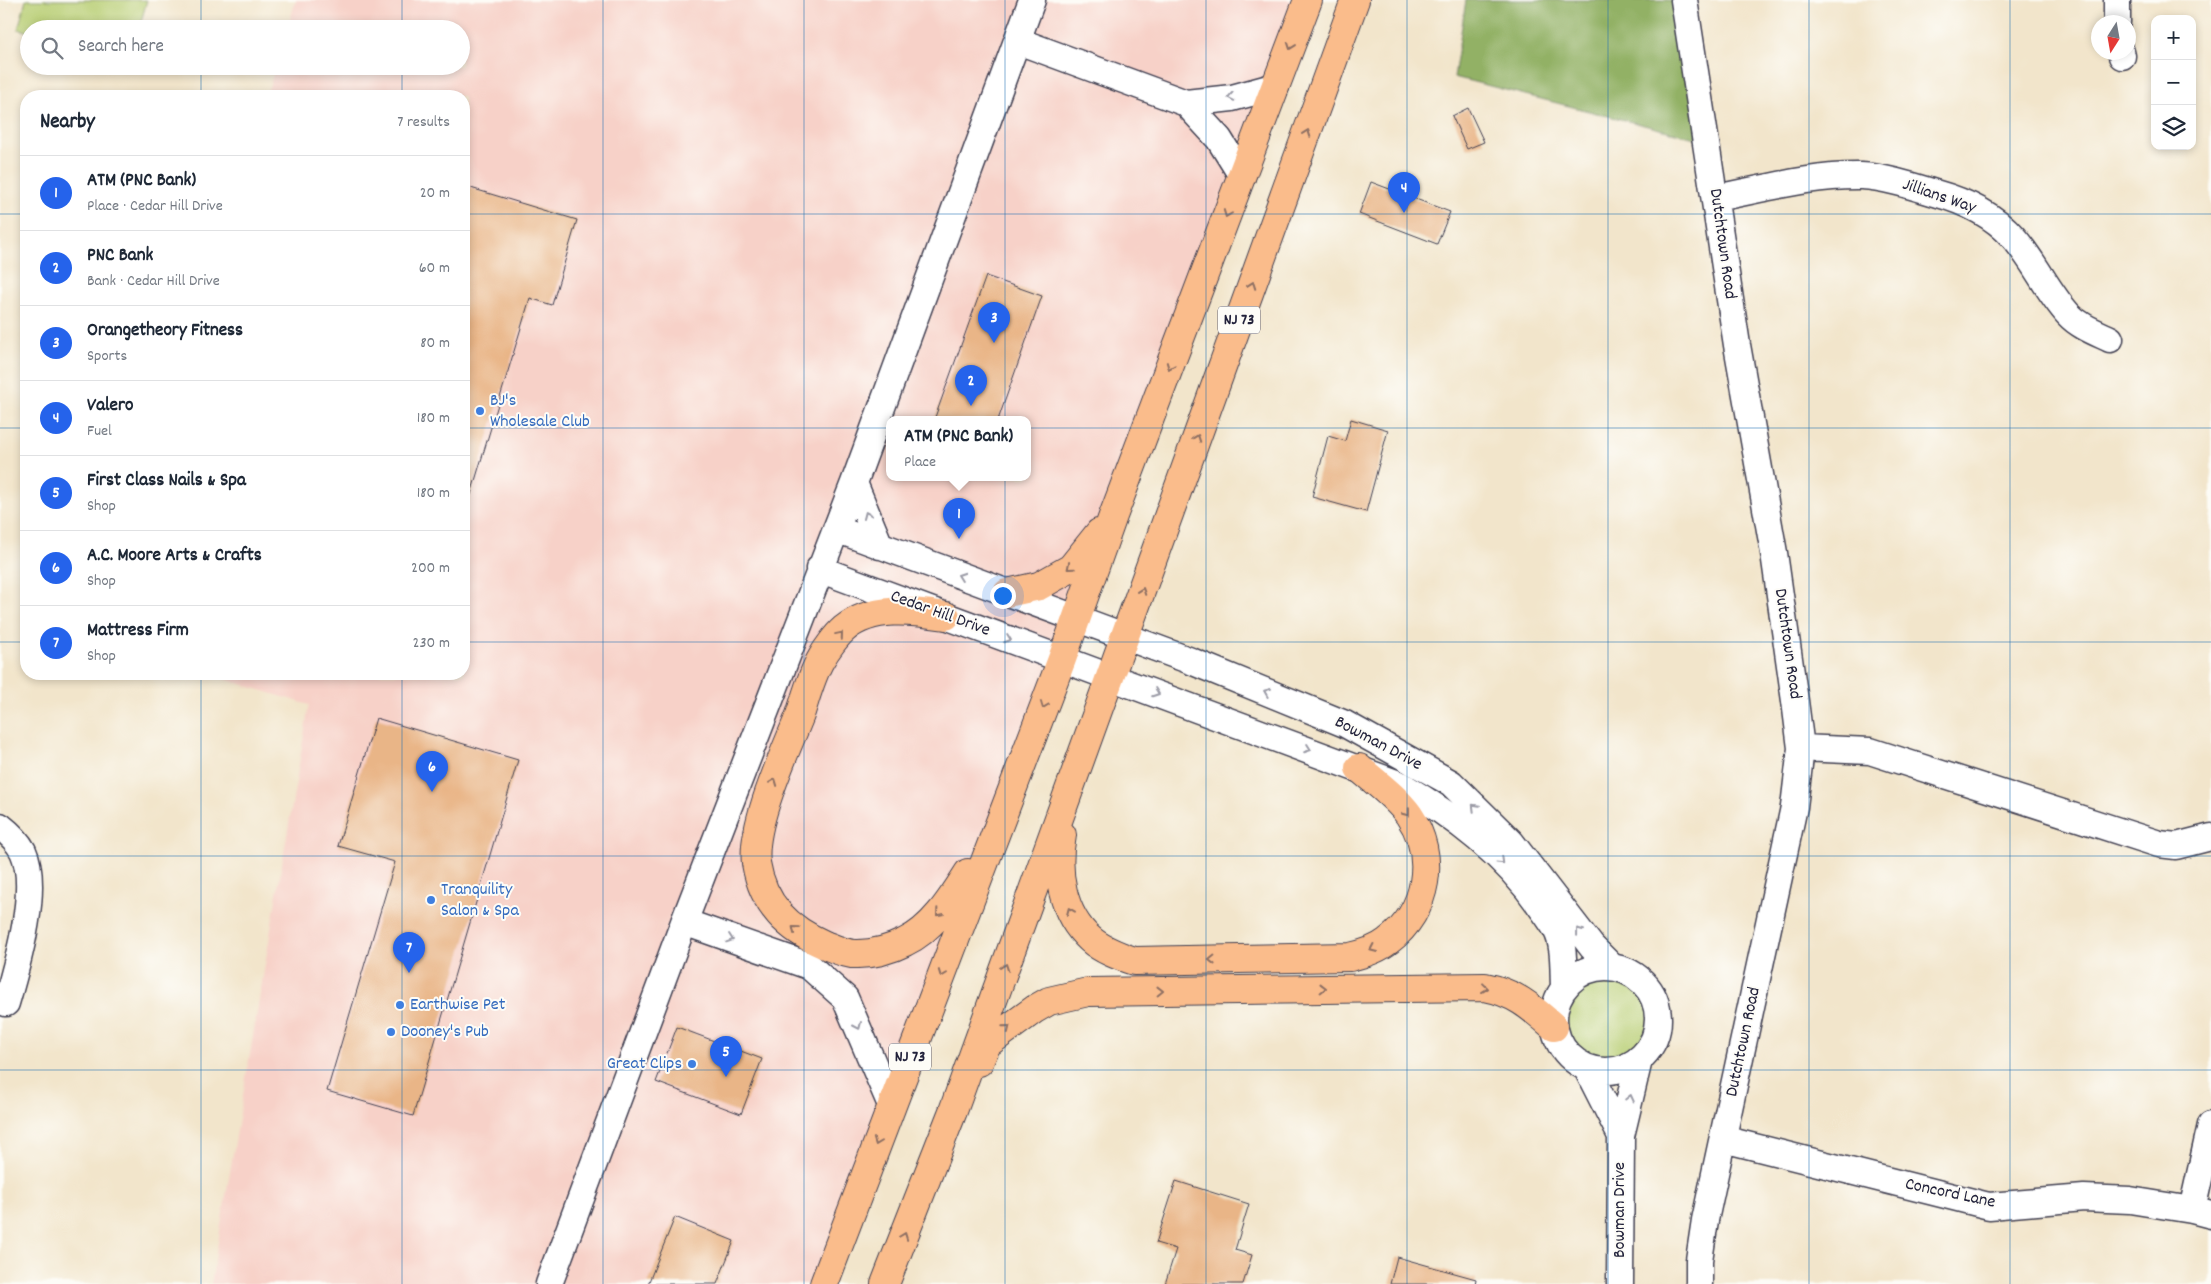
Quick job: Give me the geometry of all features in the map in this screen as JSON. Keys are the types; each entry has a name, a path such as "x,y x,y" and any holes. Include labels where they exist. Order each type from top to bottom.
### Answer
{"highway":[{"name":"NJ 73","path":"824,1284 1062,659 1112,516 1308,0"},
{"name":"NJ 73","path":"885,1284 953,1111 1355,0"},
{"path":"1007,593 1039,586 1071,568 1112,516"},
{"path":"946,616 910,611 894,612 859,620 844,629 821,659 760,819 756,863 770,902 781,916 804,936 832,948 856,954 884,950 907,942 930,924 950,901 996,830"},
{"path":"1081,757 1061,839 1060,872 1062,892 1071,916 1090,939 1111,952 1134,961 1350,957 1369,952 1388,942 1403,928 1418,905 1423,892 1426,872 1425,852 1419,832 1408,814 1359,768"},
{"path":"953,1111 963,1099 987,1044 1018,1020 1050,1001 1088,992 1485,987 1504,991 1520,999 1554,1028"}],"street":[{"path":"549,1284 684,922 854,483 1032,0"},
{"name":"Dutchtown Road","path":"1684,0 1737,345 1774,553 1801,748 1794,807 1705,1220 1699,1260 1699,1284"},
{"path":"2117,0 2117,15"},
{"path":"1018,41 1186,103 1232,98 1276,86"},
{"path":"1186,103 1219,139 1242,176"},
{"name":"Jillians Way","path":"1715,198 1819,179 1862,176 1904,184 1948,197 1976,208 2002,226 2022,248 2068,314 2085,327 2110,339"},
{"path":"854,483 880,546"},
{"path":"836,529 1076,618"},
{"name":"Cedar Hill Drive","path":"819,570 1062,659"},
{"name":"Bowman Drive","path":"1076,618 1191,661 1345,724 1451,782 1511,842 1592,947 1612,966"},
{"name":"Bowman Drive","path":"1062,659 1401,784 1438,807 1472,832 1525,884 1557,931 1562,955 1564,986"},
{"path":"1801,748 1870,751 2159,844 2176,846 2211,837"},
{"path":"0,826 16,839 23,853 27,869 28,905 18,962 6,1003"},
{"path":"684,922 809,966 846,998 892,1105"},
{"path":"1612,966 1637,976 1649,988 1656,1004 1657,1030 1650,1046 1639,1060 1613,1071 1595,1070 1578,1063 1565,1052 1556,1036 1554,1010 1564,986 1572,978 1591,968 1612,966"},
{"name":"Bowman Drive","path":"1620,1284 1621,1136 1639,1060"},
{"name":"Bowman Drive","path":"1586,1067 1621,1136"},
{"path":"2201,1213 2211,1125"},
{"name":"Concord Lane","path":"1723,1139 1989,1206 2084,1198 2130,1200 2201,1213"}],"shaded area":[{"path":"296,0 1308,0 824,1284 211,1284 309,705 228,680 470,680 470,90 268,90 273,75 470,75 470,20 290,20"}],"green space":[{"path":"26,0 147,0 141,20 20,20"},
{"path":"1466,0 1681,0 1703,140 1454,77"},
{"path":"1606,967 1626,971 1643,982 1654,999 1658,1019 1654,1039 1643,1056 1626,1067 1606,1071 1586,1067 1569,1056 1558,1039 1554,1019 1558,999 1569,982 1586,971"}],"building":[{"path":"1468,108 1484,142 1467,149 1452,116"},
{"path":"1371,182 1450,212 1437,244 1359,214"},
{"name":"BJ's Wholesale Club","path":"470,188 577,220 552,305 530,298 470,497"},
{"path":"986,276 1042,296 999,416 935,416"},
{"path":"1351,419 1388,430 1366,512 1312,497 1328,436 1345,441"},
{"path":"376,718 518,760 413,1116 327,1091 395,862 338,846"},
{"path":"677,1027 762,1059 741,1114 656,1082"},
{"path":"1176,1181 1249,1204 1235,1250 1252,1255 1243,1284 1165,1284 1176,1249 1156,1243"},
{"path":"675,1217 734,1241 717,1284 648,1284"},
{"path":"1397,1257 1476,1279 1475,1284 1390,1284"}],"place":[{"name":"Valero","path":"1404,213"},
{"name":"Orangetheory Fitness","path":"994,343"},
{"name":"PNC Bank","path":"971,406"},
{"name":"BJ's Wholesale Club","path":"480,411"},
{"name":"ATM (PNC Bank)","path":"959,539"},
{"name":"A.C. Moore Arts & Crafts","path":"432,792"},
{"name":"Tranquility Salon & Spa","path":"431,900"},
{"name":"Mattress Firm","path":"409,973"},
{"name":"Earthwise Pet","path":"400,1005"},
{"name":"Dooney's Pub","path":"391,1032"},
{"name":"Great Clips","path":"692,1064"},
{"name":"First Class Nails & Spa","path":"726,1077"}]}
